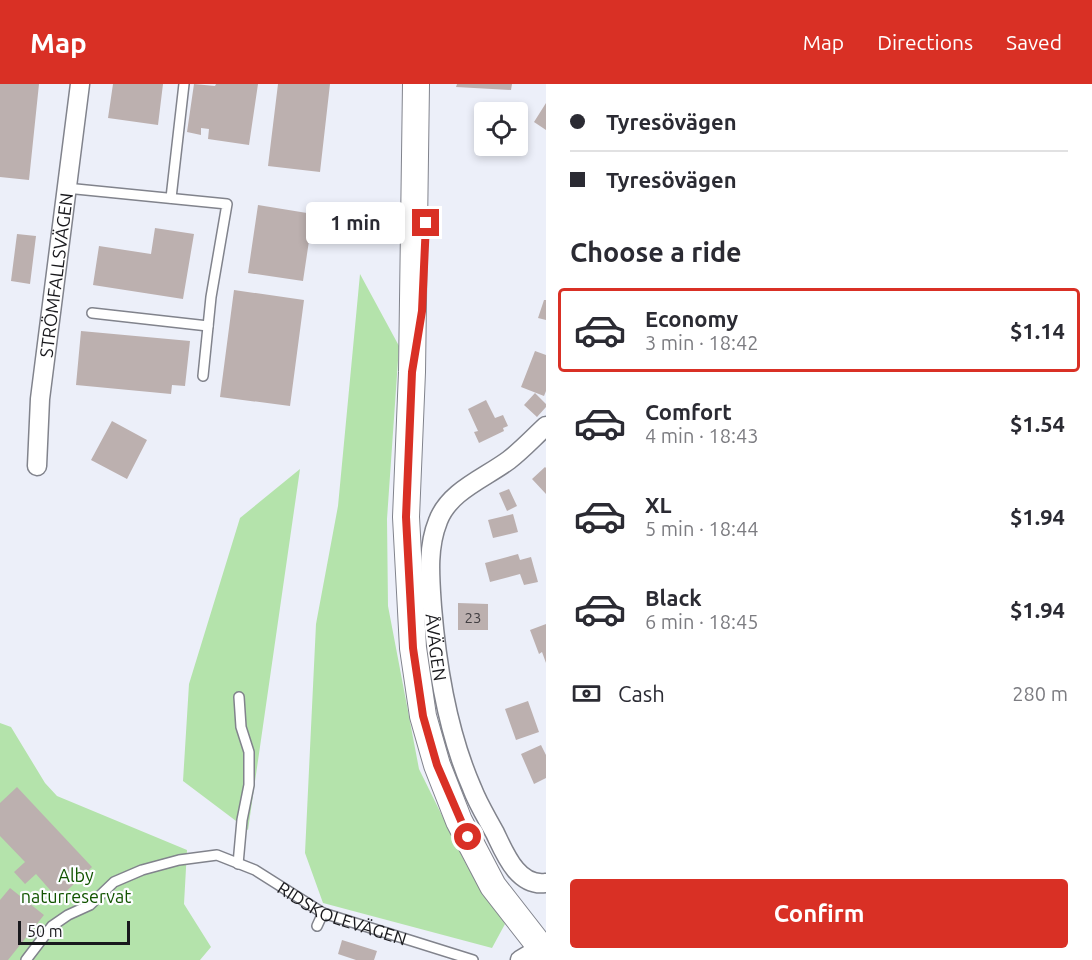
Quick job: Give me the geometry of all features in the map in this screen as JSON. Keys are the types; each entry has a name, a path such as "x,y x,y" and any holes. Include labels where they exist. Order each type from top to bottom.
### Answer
{"main road":[{"path":"416,84 412,372 406,517 413,648 423,716 437,765 459,821 493,886 535,954"},
{"path":"412,372 422,311 431,84"}],"street":[{"name":"STRÖMFALLSVÄGEN","path":"37,466 40,399 80,84"},
{"name":"ÅVÄGEN","path":"546,426 510,459 450,500 438,519 431,542 430,585 436,651 444,700 472,788 501,846 518,873 538,885 546,883"}],"lane":[{"path":"171,198 184,84"},
{"path":"66,188 226,204 203,376"},
{"path":"92,313 208,326"},
{"path":"238,864 242,820 249,786 249,752 241,727 240,697"},
{"name":"RIDSKOLEVÄGEN","path":"26,960 52,926 68,915 90,905 114,882 142,870 179,860 217,855 255,870 323,913 473,960"},
{"path":"317,926 323,913"}],"green space":[{"path":"360,274 399,346 387,519 388,606 419,769 467,866 505,924 492,948 323,903 305,853 316,624 338,506"},
{"path":"300,469 248,830 183,781 189,684 240,518"},
{"name":"Alby naturreservat","path":"0,723 11,727 45,783 57,796 187,850 184,904 211,947 200,960 0,960"}],"building":[{"path":"0,84 39,84 29,180 0,177"},
{"path":"113,84 163,84 158,125 108,118"},
{"path":"194,84 215,86 216,84 258,84 249,145 208,139 209,129 201,128 201,135 187,132"},
{"path":"278,84 330,84 320,172 268,166"},
{"path":"457,84 512,84 511,90 456,87"},
{"path":"546,103 546,130 534,122"},
{"path":"258,205 313,214 303,281 248,273"},
{"path":"155,228 194,234 183,299 93,285 99,246 151,254"},
{"path":"17,234 36,236 30,284 11,281"},
{"path":"234,290 304,300 290,406 220,397"},
{"path":"544,300 546,300 546,320 538,318"},
{"path":"81,331 190,341 185,386 172,385 171,394 76,385"},
{"path":"535,351 546,355 544,396 521,387"},
{"path":"535,393 546,404 537,417 524,405"},
{"path":"486,400 495,418 503,415 508,426 503,428 504,431 479,443 474,432 478,431 468,409"},
{"path":"112,421 147,440 127,479 91,460"},
{"path":"546,468 546,494 532,479"},
{"path":"509,489 517,506 507,511 499,493"},
{"path":"513,514 518,532 493,538 488,520"},
{"path":"518,554 520,560 531,557 538,582 524,585 520,574 490,582 485,563"},
{"path":"458,603 488,604 488,630 458,630"},
{"path":"546,624 546,663 542,652 539,654 530,630"},
{"path":"528,701 539,732 516,740 505,709"},
{"path":"541,745 546,755 546,778 534,784 521,754"},
{"path":"17,787 92,867 58,899 36,874 25,884 14,872 25,862 0,836 0,803"},
{"path":"10,888 44,915 8,960 0,960 0,900"},
{"path":"342,940 377,951 374,960 356,960 338,954"}],"route":[{"path":"426,223 422,311 412,372 406,517 413,648 423,716 437,765 459,821 468,837"}]}
